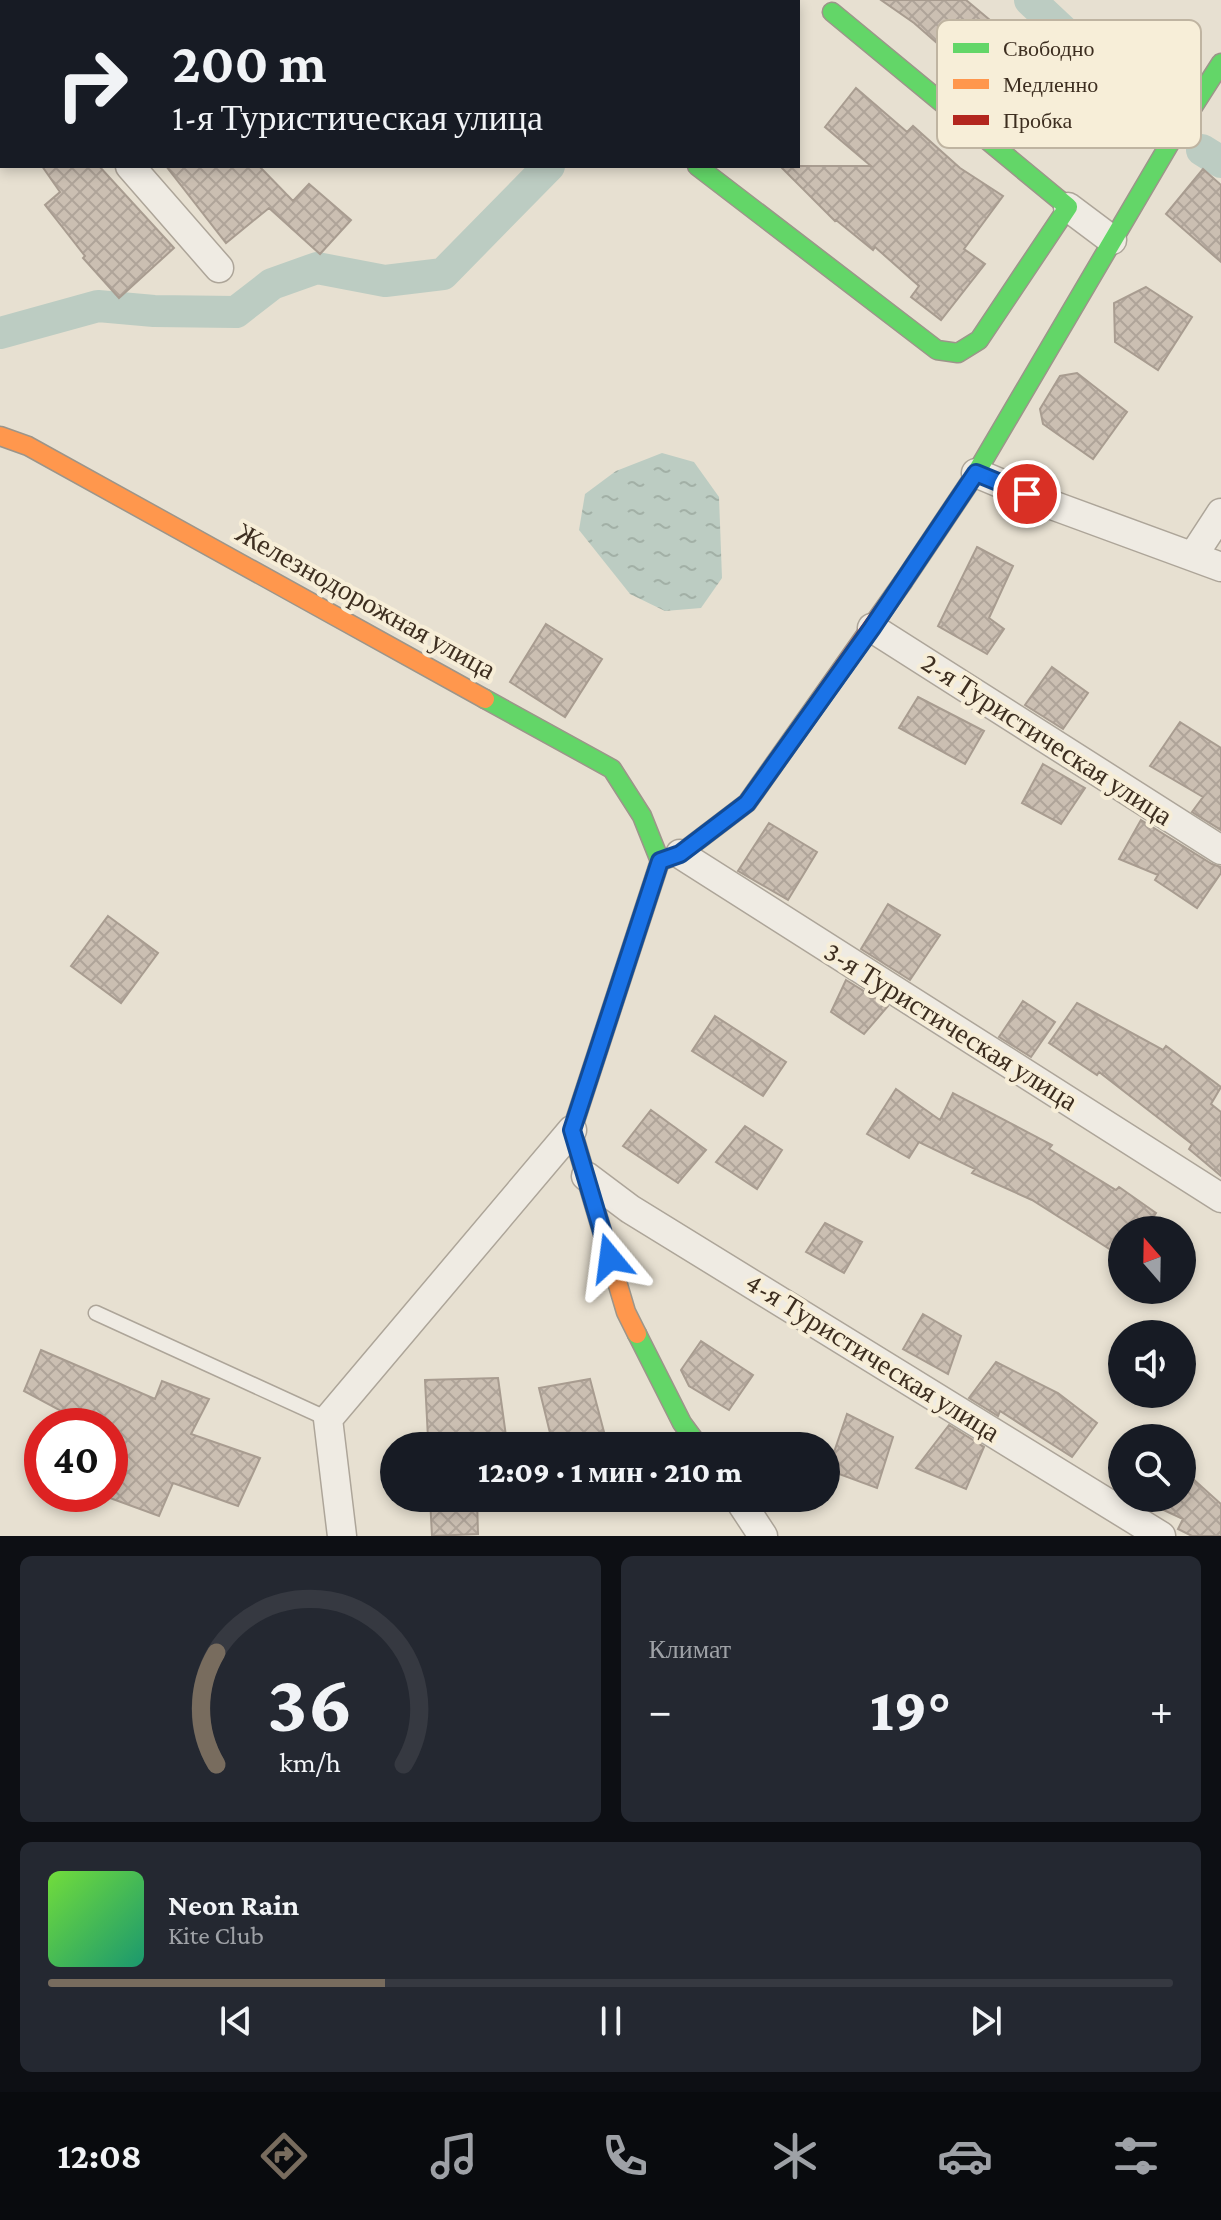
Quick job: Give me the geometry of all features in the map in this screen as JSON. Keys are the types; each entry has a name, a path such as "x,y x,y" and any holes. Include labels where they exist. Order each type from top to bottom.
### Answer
{"street":[{"path":"832,12 937,99"},
{"path":"1201,94 1221,63"},
{"path":"997,148 1112,240"},
{"path":"342,1536 328,1419 572,1130 670,857 747,803 872,628 976,473 1167,148"},
{"path":"132,168 219,268"},
{"path":"700,168 937,350 958,353 979,340 1068,207"},
{"name":"Железнодорожная улица","path":"0,436 42,453 612,769 670,857"},
{"path":"976,473 1052,505 1221,567"},
{"path":"1193,556 1221,513"},
{"name":"2-я Туристическая улица","path":"872,628 1221,850"},
{"name":"3-я Туристическая улица","path":"670,857 1221,1198"},
{"path":"572,1130 626,1312 689,1432"},
{"name":"4-я Туристическая улица","path":"586,1176 630,1209 1161,1536"},
{"path":"747,1512 763,1536"}],"lane":[{"path":"96,1313 328,1419"}],"water":[{"path":"662,453 694,462 719,497 722,578 701,608 665,611 630,594 579,530 585,494 616,471"}],"building":[{"path":"881,0 966,0 990,20 937,20 937,43"},
{"path":"856,88 907,132 913,126 960,168 1003,196 964,249 985,264 941,320 911,297 919,286 875,247 873,250 835,221 782,168 871,166 825,127"},
{"path":"43,168 101,168 174,248 119,298 83,258 85,256 45,205 60,192"},
{"path":"168,168 261,168 293,201 309,184 351,220 320,254 269,208 226,243"},
{"path":"1203,169 1221,185 1221,262 1166,214"},
{"path":"1146,287 1192,317 1158,370 1115,342 1114,303"},
{"path":"1077,373 1127,412 1093,459 1043,424 1040,409 1060,376"},
{"path":"977,547 1013,566 989,618 1004,629 987,654 938,626"},
{"path":"546,624 602,659 565,717 510,682"},
{"path":"1052,667 1088,693 1063,729 1025,705"},
{"path":"918,697 984,731 965,764 899,728"},
{"path":"1180,722 1221,748 1221,830 1192,812 1203,797 1150,766"},
{"path":"1043,764 1085,788 1061,824 1022,803"},
{"path":"1141,820 1221,867 1221,873 1197,908 1155,880 1158,875 1119,859"},
{"path":"769,823 817,852 788,900 738,871"},
{"path":"888,904 940,935 910,980 861,949"},
{"path":"108,916 158,953 121,1003 71,966"},
{"path":"846,980 888,1006 864,1034 831,1012"},
{"path":"1023,1001 1055,1022 1031,1057 999,1037"},
{"path":"1077,1003 1163,1050 1166,1046 1221,1087 1211,1104 1221,1112 1221,1176 1189,1149 1192,1144 1099,1072 1097,1075 1049,1043"},
{"path":"715,1016 786,1062 763,1096 692,1051"},
{"path":"896,1089 940,1120 953,1093 1052,1145 1049,1149 1116,1190 1119,1187 1156,1213 1154,1216 1108,1216 1108,1248 1032,1200 972,1173 975,1169 919,1142 909,1158 867,1134"},
{"path":"651,1110 706,1150 678,1183 623,1146"},
{"path":"745,1126 782,1150 757,1189 716,1162"},
{"path":"825,1223 862,1242 844,1273 806,1252"},
{"path":"923,1314 961,1336 948,1374 903,1349"},
{"path":"701,1341 753,1375 729,1410 689,1386 681,1370"},
{"path":"41,1350 155,1399 162,1381 209,1399 191,1434 260,1458 238,1506 173,1483 159,1516 128,1505 128,1408 55,1408 24,1391"},
{"path":"996,1362 1058,1393 1097,1423 1072,1457 1000,1411 998,1416 969,1398"},
{"path":"498,1378 505,1432 428,1432 425,1380"},
{"path":"590,1379 604,1432 550,1432 539,1388"},
{"path":"847,1414 893,1437 877,1488 840,1474 840,1435"},
{"path":"949,1425 984,1447 966,1489 916,1468"},
{"path":"1196,1482 1221,1504 1221,1536 1192,1536 1178,1529 1183,1519 1168,1512 1196,1512"},
{"path":"431,1512 477,1512 478,1534 432,1536"}],"waterway":[{"path":"1030,0 1051,20"},
{"path":"1202,150 1221,162"},
{"path":"0,333 98,306 154,311 236,312 272,284 317,268 385,281 443,274 547,168"}],"traffic: fast":[{"path":"832,12 937,99"},
{"path":"1201,94 1221,63"},
{"path":"700,168 937,350 958,353 979,340 1068,207 997,148"},
{"path":"903,582 976,473 1167,148"},
{"path":"485,699 612,769 642,816 660,861"},
{"path":"637,1334 689,1432"}],"traffic: slow":[{"path":"0,436 28,446 485,699"},
{"path":"637,1334 626,1312 572,1130 660,861"}],"traffic: jam":[{"path":"660,861 680,854 747,803 903,582"}],"route":[{"path":"610,1258 572,1130 660,861 680,854 747,803 872,628 976,473 1027,494"}]}
